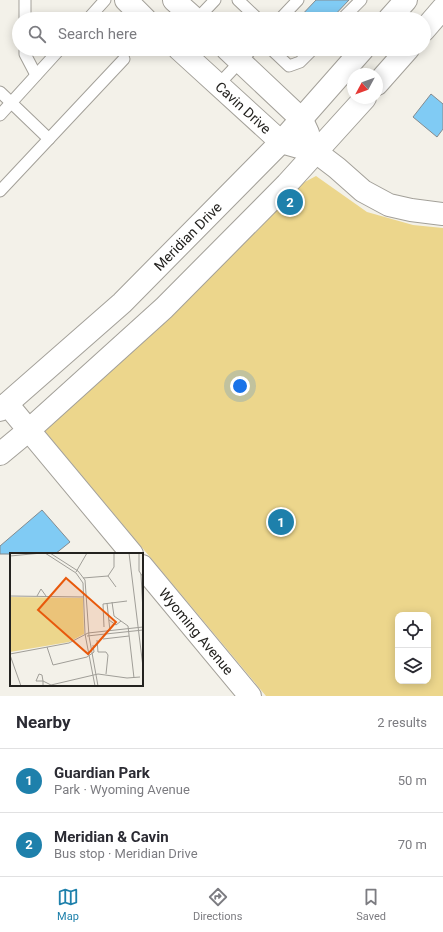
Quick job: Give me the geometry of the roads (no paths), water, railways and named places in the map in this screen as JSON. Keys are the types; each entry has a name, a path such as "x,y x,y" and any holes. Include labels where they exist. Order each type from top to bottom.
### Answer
{"street":[{"path":"126,0 138,12"},
{"path":"174,0 188,12"},
{"path":"395,12 406,0"},
{"path":"431,22 443,8"},
{"name":"Cavin Drive","path":"186,56 281,142 316,152 363,191 389,205 411,210 443,214"},
{"name":"Cavin Drive","path":"243,56 302,120 316,152"},
{"name":"Meridian Drive","path":"4,407 122,303 302,120 357,56"},
{"path":"383,77 402,56"},
{"path":"0,454 29,430 164,308 287,184 360,104"},
{"path":"4,407 29,430 131,553"},
{"name":"Wyoming Avenue","path":"143,567 250,696"}],"lane":[{"path":"24,0 25,12"},
{"path":"94,12 105,0"},
{"path":"203,12 215,0"},
{"path":"238,0 251,12"},
{"path":"287,12 298,0"},
{"path":"349,12 361,0"},
{"path":"26,56 36,75"},
{"path":"0,115 54,56"},
{"path":"218,85 238,56"},
{"path":"278,56 289,66 300,62 306,56"},
{"path":"0,191 124,59"},
{"path":"0,92 49,139"}],"place":[{"name":"Meridian & Cavin","path":"290,202"},
{"name":"Guardian Park","path":"281,522"}]}
